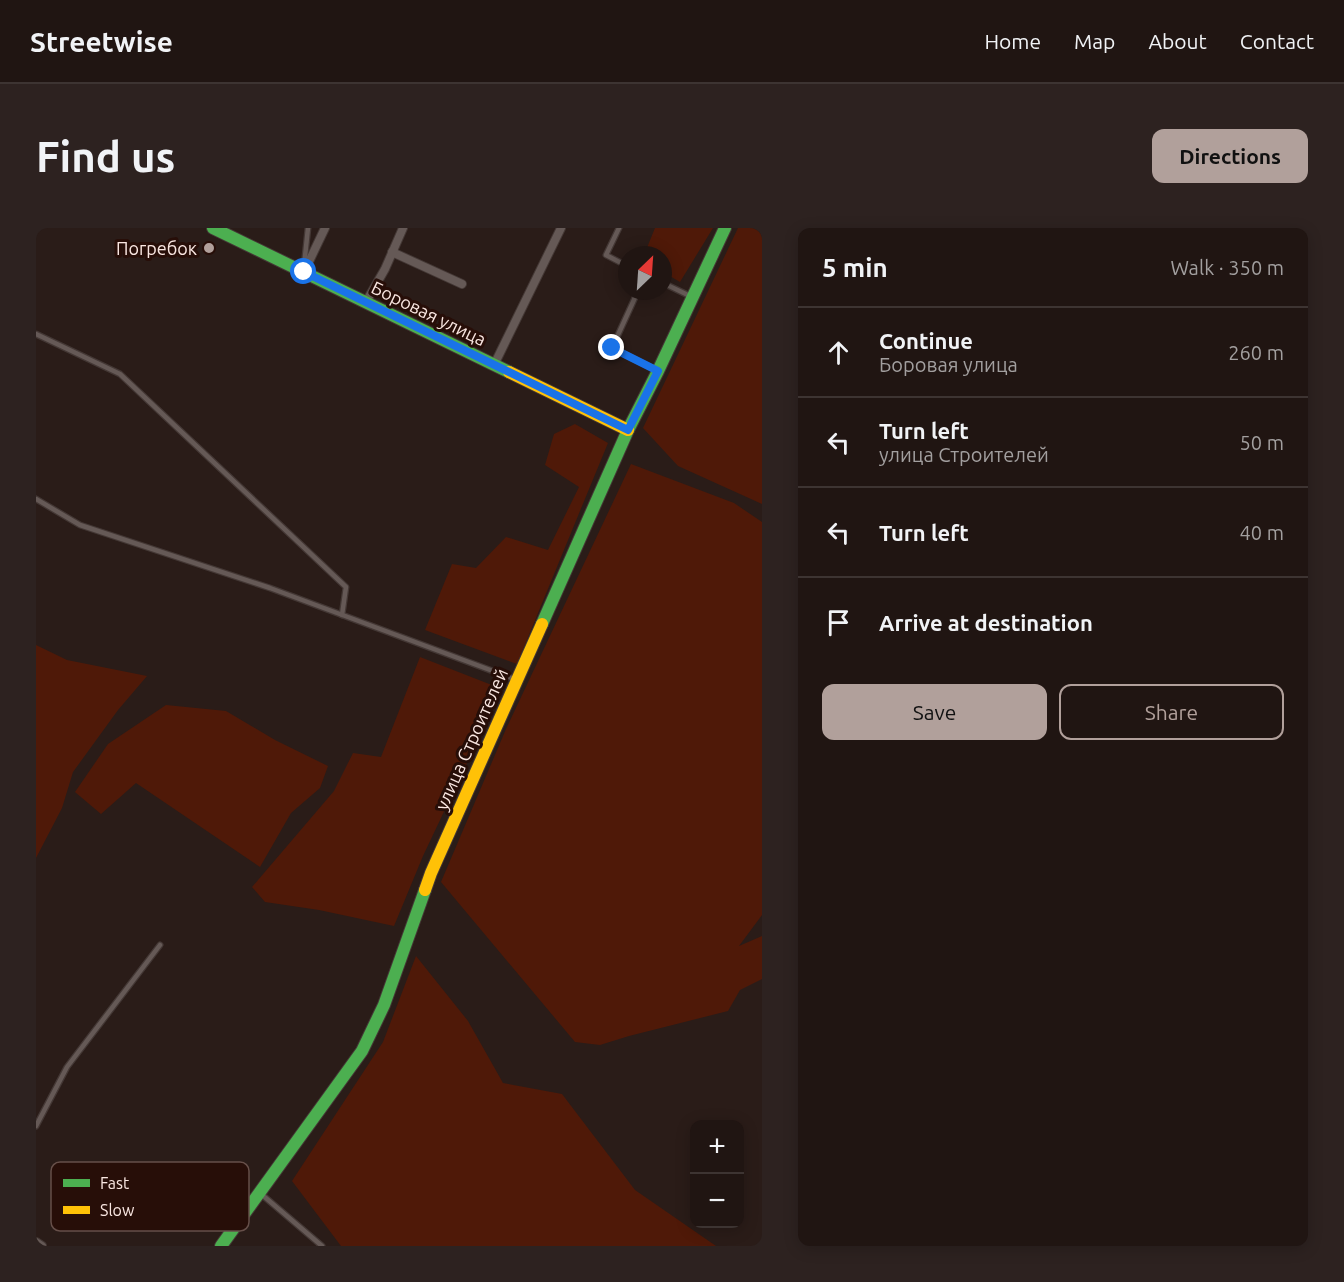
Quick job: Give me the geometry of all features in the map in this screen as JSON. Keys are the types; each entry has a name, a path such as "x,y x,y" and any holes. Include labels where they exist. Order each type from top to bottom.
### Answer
{"street":[{"name":"Боровая улица","path":"213,228 628,430"},
{"path":"304,272 325,228"},
{"path":"366,302 385,269 403,228"},
{"path":"494,364 561,228"},
{"name":"улица Строителей","path":"249,1208 362,1051 384,1005 431,873 628,430 725,228"},
{"path":"392,252 462,284"},
{"name":"улица Строителей","path":"221,1246 232,1231"},
{"path":"36,1242 42,1246"}],"lane":[{"path":"304,272 308,228"},
{"path":"618,261 606,255 619,228"},
{"path":"672,287 692,297"},
{"path":"634,300 612,348 658,371"},
{"path":"36,334 120,374 346,587 342,615"},
{"path":"36,499 80,525 270,588 517,680"},
{"path":"36,1126 67,1067 160,945"},
{"path":"260,1193 321,1246"}],"shaded area":[{"path":"655,228 713,228 680,282 672,277 672,246 648,246"},
{"path":"738,228 762,228 762,504 678,466 643,428"},
{"path":"575,424 608,443 517,664 425,630 452,564 476,568 506,537 548,550 579,487 545,465 554,434"},
{"path":"631,464 734,503 762,522 762,915 739,946 762,936 762,979 740,990 728,1011 600,1045 575,1042 441,882 506,729"},
{"path":"36,645 67,660 147,676 118,710 73,772 62,808 36,858"},
{"path":"420,657 502,689 423,856 394,926 319,910 265,902 252,887 334,791 353,753 381,757"},
{"path":"166,705 226,711 275,740 328,766 320,788 291,813 260,867 136,783 101,814 75,792 108,744"},
{"path":"416,956 468,1021 503,1083 562,1094 635,1190 716,1246 341,1246 292,1181 383,1042"}],"traffic: fast":[{"path":"213,228 509,372"},
{"path":"542,624 628,430 725,228"},
{"path":"249,1207 362,1051 384,1005 425,890"},
{"path":"221,1246 232,1231"}],"traffic: slow":[{"path":"509,372 628,430"},
{"path":"425,890 542,624"}],"place":[{"name":"Погребок","path":"209,248"}],"route":[{"path":"304,272 628,430 658,371 612,348"}]}
